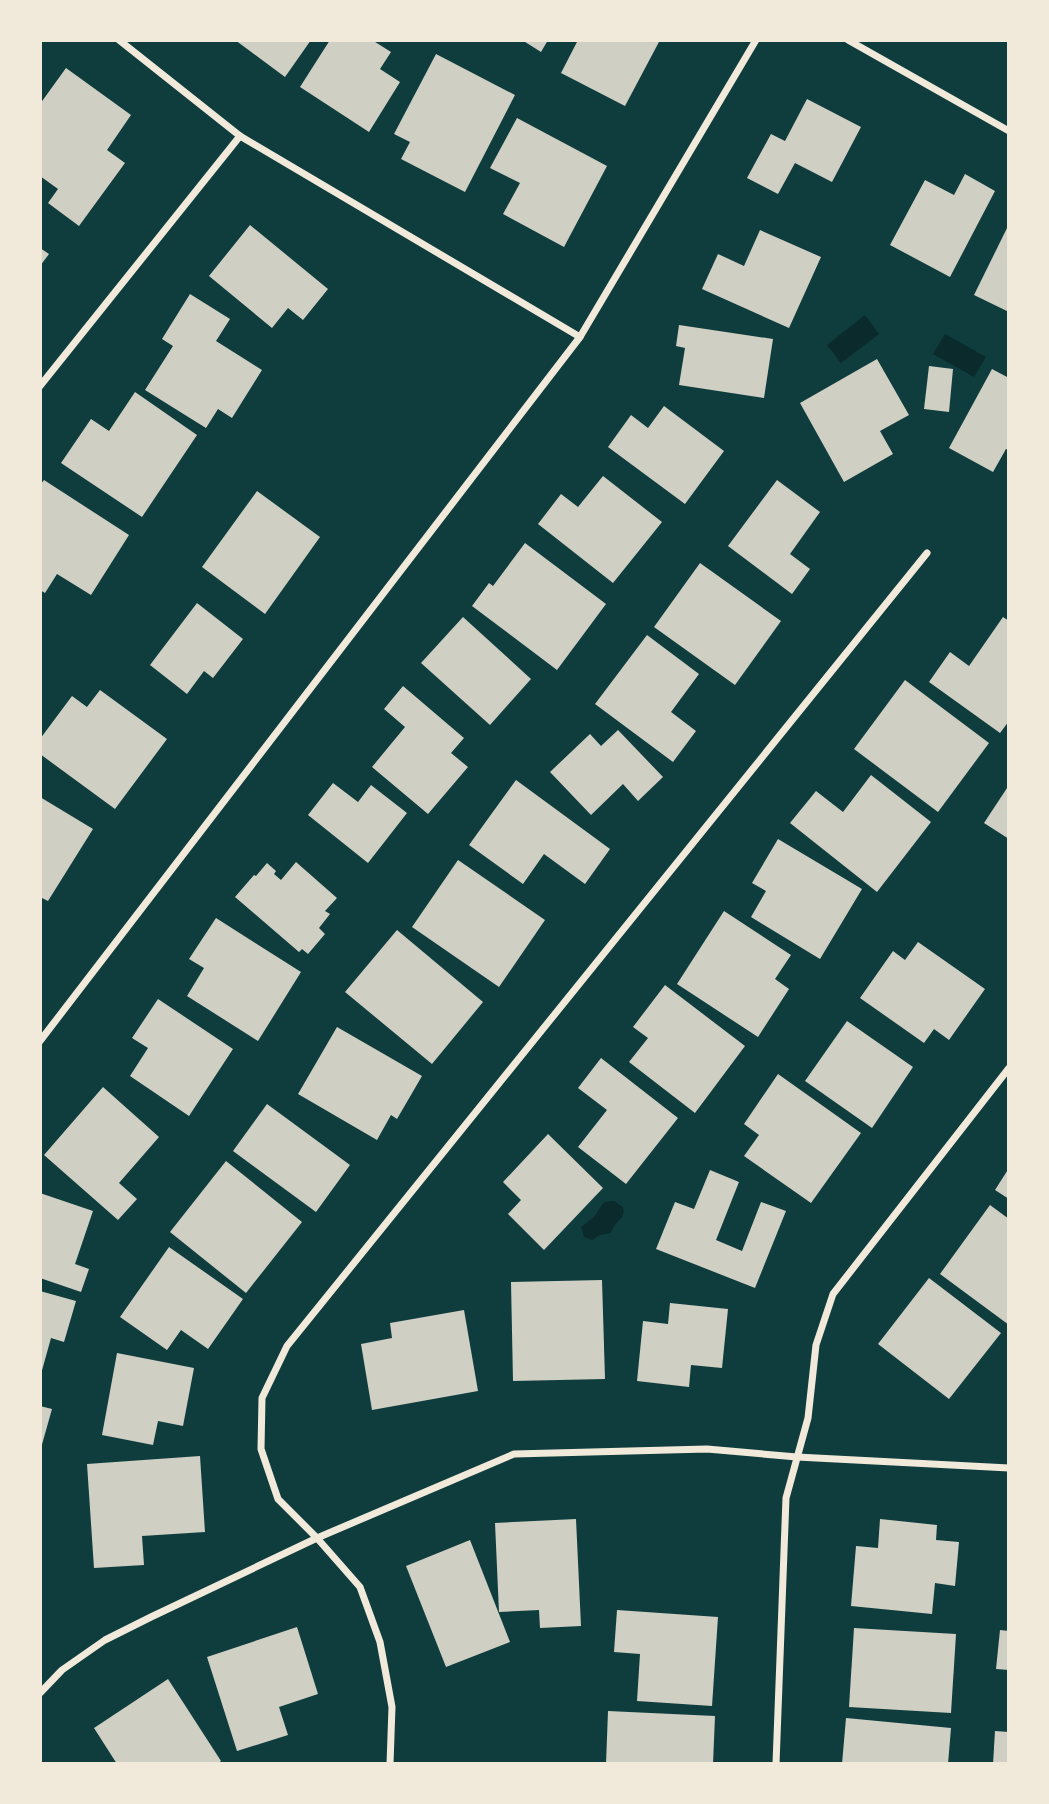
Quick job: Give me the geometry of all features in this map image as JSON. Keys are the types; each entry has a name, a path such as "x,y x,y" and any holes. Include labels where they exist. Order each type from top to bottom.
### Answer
{"street":[{"path":"119,40 240,136 579,337"},
{"path":"40,1041 579,337 756,40"},
{"path":"848,40 1009,131"},
{"path":"40,386 240,136"},
{"path":"390,1764 393,1706 380,1642 360,1587 278,1499 261,1449 262,1398 287,1346 928,553"},
{"path":"776,1764 786,1498 808,1418 816,1345 833,1294 1009,1068"},
{"path":"40,1693 62,1670 105,1640 317,1538 514,1454 707,1449 797,1457 1009,1468"}],"water":[{"path":"865,315 879,334 841,363 827,345"},
{"path":"945,334 986,357 974,377 933,354"},
{"path":"614,1201 623,1207 623,1213 611,1233 592,1240 584,1237 581,1227 594,1217 604,1202"}],"building":[{"path":"235,40 311,40 285,77"},
{"path":"330,40 372,40 391,52 380,69 400,82 369,132 300,87"},
{"path":"522,40 548,40 541,52"},
{"path":"578,40 660,40 625,106 561,73"},
{"path":"436,54 515,95 465,192 401,159 410,142 394,134"},
{"path":"66,68 131,115 107,150 125,163 79,226 48,203 58,189 40,176 40,104"},
{"path":"807,99 861,127 832,182 795,163 778,194 747,178 771,134 785,141"},
{"path":"517,118 607,166 564,247 503,214 520,183 490,168"},
{"path":"965,174 995,191 950,277 890,245 925,180 954,195"},
{"path":"1009,224 1009,312 974,295"},
{"path":"250,225 328,289 303,320 288,308 272,328 209,276"},
{"path":"760,230 821,257 789,328 702,289 718,254 744,266"},
{"path":"40,248 49,254 40,266"},
{"path":"190,294 230,319 216,341 262,370 232,418 218,409 206,428 145,390 173,346 162,339"},
{"path":"679,325 773,339 764,398 679,385 685,348 676,346"},
{"path":"877,359 909,415 880,431 893,454 844,482 800,403"},
{"path":"929,366 953,369 949,412 924,409"},
{"path":"992,369 1009,378 1009,450 1006,449 993,472 949,448"},
{"path":"135,392 197,435 142,517 61,463 91,419 109,431"},
{"path":"664,406 724,451 685,504 608,447 631,415 648,428"},
{"path":"603,476 662,522 613,583 538,524 561,494 578,507"},
{"path":"44,480 129,535 91,595 57,574 45,593 40,590 40,485"},
{"path":"777,480 820,512 790,554 810,569 792,594 728,546"},
{"path":"257,491 320,537 265,614 202,567"},
{"path":"525,543 606,604 557,670 472,606 489,583 493,586"},
{"path":"700,563 781,621 735,685 654,627"},
{"path":"197,603 243,639 213,678 204,671 187,694 150,665"},
{"path":"463,617 531,679 490,725 421,663"},
{"path":"1003,617 1009,621 1009,721 1000,733 929,682 950,652 969,666"},
{"path":"647,635 699,674 671,712 696,731 673,762 595,704"},
{"path":"905,680 989,743 938,812 854,749"},
{"path":"403,686 464,738 451,753 468,767 428,814 372,767 405,727 384,709"},
{"path":"100,690 167,739 115,809 40,754 40,739 72,696 87,707"},
{"path":"618,730 663,777 638,801 623,784 591,815 550,772 590,734 601,746"},
{"path":"871,775 931,822 877,892 790,823 816,791 843,812"},
{"path":"516,780 610,849 585,884 544,854 523,884 469,845"},
{"path":"333,783 358,802 371,785 407,813 368,863 308,815"},
{"path":"1009,785 1009,839 984,823"},
{"path":"40,797 93,829 48,901 40,897"},
{"path":"778,839 862,889 820,959 751,917 766,891 752,883"},
{"path":"458,860 545,920 499,987 412,927"},
{"path":"296,862 337,898 325,911 330,914 319,928 325,934 308,954 302,949 299,952 235,897 267,863 281,880"},
{"path":"724,911 791,955 775,979 789,989 758,1037 677,984"},
{"path":"216,918 301,972 258,1041 187,996 204,968 189,959"},
{"path":"397,930 483,1002 432,1064 345,992"},
{"path":"918,942 985,989 949,1040 934,1029 924,1043 860,998 893,951 905,960"},
{"path":"665,985 745,1046 695,1113 629,1062 648,1038 633,1027"},
{"path":"158,999 233,1049 189,1116 130,1076 148,1048 132,1038"},
{"path":"847,1021 913,1067 872,1128 805,1081"},
{"path":"337,1027 422,1076 397,1119 391,1115 377,1140 298,1094"},
{"path":"601,1058 678,1118 626,1184 578,1147 607,1110 578,1088"},
{"path":"778,1074 861,1133 811,1203 744,1156 759,1135 744,1124"},
{"path":"103,1087 159,1137 119,1183 137,1199 118,1220 44,1155"},
{"path":"267,1104 350,1165 316,1212 233,1151"},
{"path":"548,1134 603,1188 544,1250 508,1214 521,1200 503,1182"},
{"path":"226,1161 302,1222 246,1293 170,1232"},
{"path":"1009,1168 1009,1199 995,1190"},
{"path":"710,1170 739,1182 716,1240 742,1251 761,1202 786,1211 755,1288 656,1249 675,1202 694,1209"},
{"path":"40,1193 93,1211 75,1264 89,1269 81,1292 40,1278"},
{"path":"990,1205 1009,1219 1009,1325 940,1274"},
{"path":"169,1247 243,1299 208,1349 181,1330 167,1350 120,1317"},
{"path":"929,1278 1001,1333 949,1399 878,1344"},
{"path":"602,1280 605,1379 513,1381 511,1282"},
{"path":"40,1291 76,1301 64,1342 51,1338 41,1374"},
{"path":"670,1303 728,1309 722,1368 691,1365 689,1387 637,1381 643,1321 668,1324"},
{"path":"464,1310 478,1391 372,1410 361,1344 392,1338 390,1323"},
{"path":"117,1353 194,1368 183,1426 158,1421 153,1445 102,1435"},
{"path":"40,1406 52,1409 41,1448 40,1448"},
{"path":"200,1456 205,1532 142,1536 144,1565 94,1568 87,1464"},
{"path":"576,1519 581,1626 540,1628 539,1610 499,1612 495,1523"},
{"path":"880,1519 937,1525 936,1540 959,1542 955,1586 935,1583 932,1614 851,1606 856,1546 878,1548"},
{"path":"470,1540 510,1642 446,1667 406,1566"},
{"path":"617,1610 718,1617 712,1706 637,1701 640,1654 614,1652"},
{"path":"297,1627 318,1694 279,1707 288,1735 237,1751 207,1657"},
{"path":"854,1628 956,1634 951,1713 849,1707"},
{"path":"1000,1630 1009,1631 1009,1670 996,1669"},
{"path":"168,1679 221,1761 217,1764 117,1764 94,1728"},
{"path":"608,1711 715,1716 713,1764 606,1764"},
{"path":"846,1718 951,1728 948,1764 842,1764"},
{"path":"995,1731 1009,1732 1009,1764 993,1764"}]}
